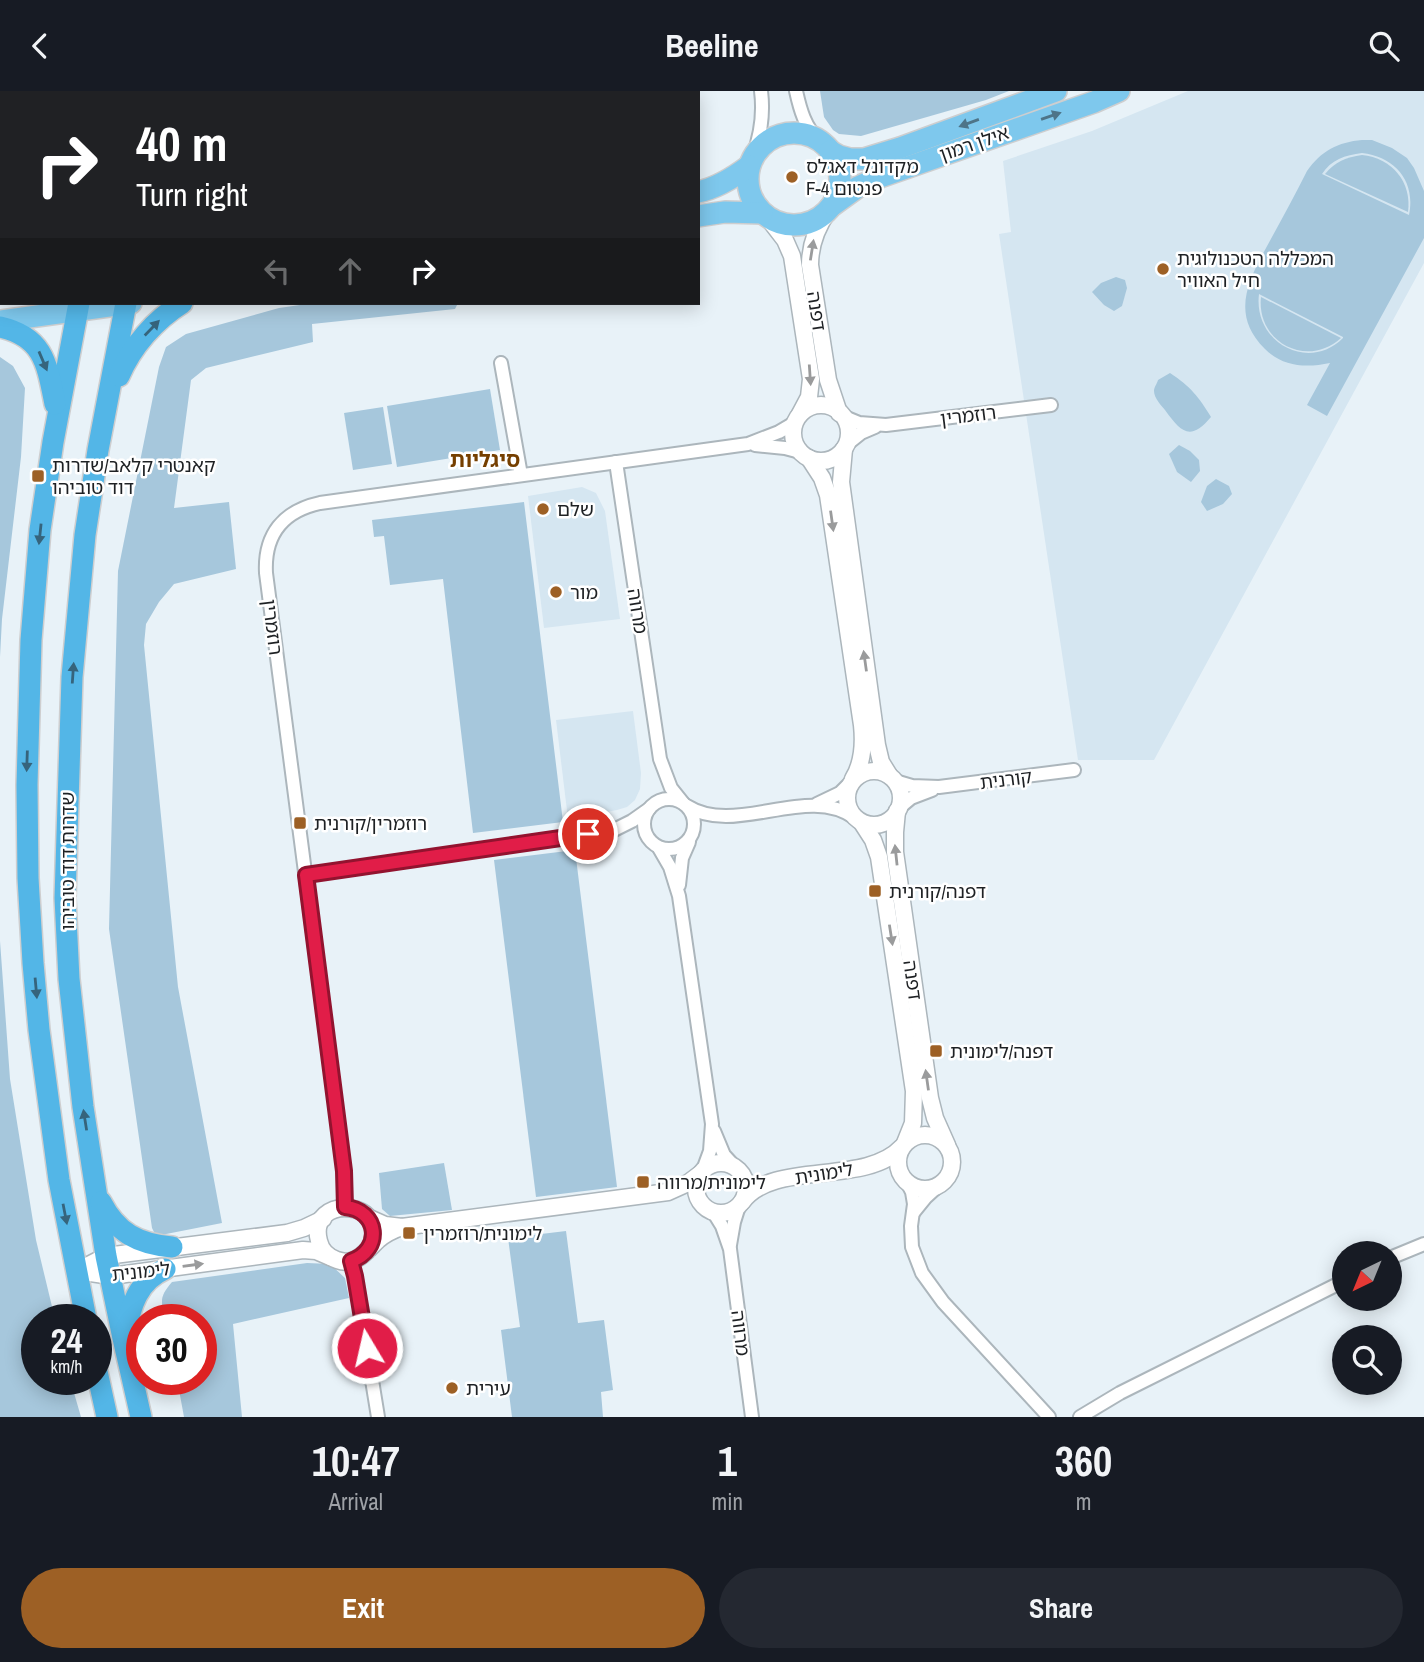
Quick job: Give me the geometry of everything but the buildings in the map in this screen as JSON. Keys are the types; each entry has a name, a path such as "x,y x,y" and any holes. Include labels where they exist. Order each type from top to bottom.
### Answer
{"highway":[{"name":"שדרות דוד טוביהו","path":"128,305 107,404 85,535 72,677 65,898 69,979 83,1107 108,1266 141,1417"},
{"path":"107,404 124,364 134,349 156,323 180,305"},
{"name":"שדרות דוד טוביהו","path":"78,307 40,530 31,640 27,785 33,963 47,1093 59,1180 83,1304"},
{"path":"0,327 30,339 42,353 50,377 57,418"},
{"path":"95,1187 107,1213 125,1232 149,1244 172,1247"},
{"path":"125,1346 135,1297 150,1278 165,1269"},
{"path":"102,1395 107,1417"}],"main road":[{"name":"אילן רמון","path":"825,145 839,156 864,159 1056,91"},
{"name":"אילן רמון","path":"830,208 858,187 880,177 1119,91"},
{"path":"700,192 724,183 751,161 767,141 779,135 800,133 825,145 837,163 840,177 838,192 830,208 816,219 803,225 781,224 765,215 750,195 747,181 751,161"},
{"path":"700,216 724,212 765,215"},
{"path":"0,321 103,305"}],"street":[{"path":"751,161 762,127 761,91"},
{"path":"796,91 806,122 814,135 825,145"},
{"name":"דפנה","path":"830,208 814,236 810,265 827,376 841,415"},
{"name":"דפנה","path":"765,215 785,240 793,261 811,379 809,397 798,418"},
{"path":"501,363 521,475"},
{"name":"רוזמרין","path":"845,447 860,433 886,425 1051,405"},
{"path":"306,875 614,830 636,820 651,807 668,799 699,812 726,816 813,806 844,811 858,820 870,825 889,820 898,810 901,796 881,762 877,745 841,482 848,430 841,415 828,407 817,406 809,408 798,418 793,436 822,478 828,495 862,725 861,757 846,799 848,807 858,820"},
{"name":"רוזמרין","path":"841,415 859,423 886,425"},
{"name":"רוזמרין","path":"748,444 779,432 798,418"},
{"name":"רוזמרין","path":"345,1207 344,1171 266,573 267,553 273,535 292,514 320,503 748,444 775,446 805,455"},
{"path":"805,455 826,460 836,456 845,447"},
{"name":"מרווה","path":"616,462 660,759 659,789 651,807"},
{"name":"מרווה","path":"660,759 671,788 685,805"},
{"name":"קורנית","path":"892,778 912,786 939,787 1073,769"},
{"path":"813,806 839,793 860,773 881,771 892,778"},
{"name":"קורנית","path":"898,810 911,798 939,787"},
{"path":"679,896 681,863 694,820 692,812 685,805"},
{"path":"651,807 645,817 645,833 670,867 679,896 712,1123 722,1151 743,1176 746,1185 746,1195 741,1204 730,1212 707,1208 688,1196 668,1192"},
{"name":"דפנה","path":"898,810 895,852 930,1098 935,1118 947,1145"},
{"path":"614,830 634,834 666,850 685,845 704,826 726,816"},
{"name":"דפנה","path":"858,820 873,840 879,857 914,1091 913,1123 903,1145"},
{"path":"707,1208 695,1191 710,1151 712,1123"},
{"path":"913,1213 926,1197 947,1179 952,1167 952,1157 947,1145 939,1138 928,1135 916,1136 903,1145 897,1163 914,1198 911,1226 912,1247 918,1265 943,1302 1049,1417"},
{"name":"לימונית","path":"741,1204 754,1189 779,1180 869,1165 888,1159 903,1145"},
{"path":"402,1227 383,1236 363,1256 351,1261 338,1261 330,1257 318,1239 323,1219 332,1210 345,1207 357,1209 385,1225 402,1227 668,1192 688,1183 710,1165 722,1163 736,1168"},
{"name":"לימונית","path":"869,1165 890,1171 905,1181"},
{"name":"לימונית","path":"736,1168 755,1177 779,1180"},
{"path":"905,1181 922,1189 938,1186"},
{"name":"מרווה","path":"730,1249 734,1222 741,1204"},
{"name":"מרווה","path":"707,1208 721,1223 730,1249 752,1417"},
{"path":"367,1217 373,1233 369,1249"},
{"name":"לימונית","path":"77,1271 108,1266 172,1247 288,1233 323,1219"},
{"path":"1402,1253 1424,1244"},
{"name":"לימונית","path":"108,1266 165,1269 300,1250 313,1250 330,1257"},
{"path":"351,1261 378,1417"},
{"path":"1080,1417 1120,1394 1332,1287"}],"shaded area":[{"path":"820,91 1009,91 861,136 839,134 833,130 824,117"},
{"path":"1188,91 1424,91 1424,263 1154,760 1078,760 999,234 1011,232 1003,161 1092,131"},
{"path":"1372,140 1407,158 1424,191 1424,238 1327,416 1307,405 1330,363 1295,365 1272,355 1254,335 1247,321 1245,307 1257,265 1307,171 1324,153 1353,141","holes":["1362,153 1384,160 1400,173 1409,192 1409,215 1322,174 1339,159","1259,294 1343,337 1343,338 1329,348 1314,353 1299,352 1286,347 1274,338 1265,326 1259,311"]},
{"path":"1362,155 1382,161 1398,173 1407,191 1408,212 1325,174 1341,161"},
{"path":"1116,277 1125,280 1127,288 1122,306 1114,311 1092,292 1101,283"},
{"path":"1261,297 1341,338 1328,347 1313,351 1299,351 1286,346 1275,338 1267,327 1262,313"},
{"path":"300,305 457,305 455,309 312,324 313,342 206,368 191,380 174,508 229,502 236,569 174,584 146,624 144,645 178,987 222,1223 156,1236 152,1228 109,929 118,571 159,367 166,347 186,334 279,308"},
{"path":"0,357 13,366 25,388 21,457 0,657"},
{"path":"1170,373 1194,392 1211,417 1197,430 1191,432 1181,428 1155,396 1158,380"},
{"path":"490,389 500,450 397,467 387,406"},
{"path":"383,407 392,464 353,470 344,413"},
{"path":"1179,445 1199,460 1200,471 1191,482 1177,472 1169,454"},
{"path":"1216,479 1229,486 1232,494 1223,504 1207,511 1201,502 1207,486"},
{"path":"582,487 596,493 605,511 620,619 544,628 528,496"},
{"path":"524,502 563,822 473,833 443,579 390,585 384,536 374,537 372,520"},
{"path":"633,711 641,773 640,789 635,800 627,807 617,810 568,819 556,720"},
{"path":"575,850 617,1187 536,1197 494,860"},
{"path":"0,941 10,1079 36,1240 51,1304 21,1304 21,1395 75,1395 81,1417 0,1417"},
{"path":"444,1163 452,1210 390,1216 382,1209 379,1173"},
{"path":"566,1231 578,1323 604,1320 613,1390 601,1392 603,1417 512,1417 501,1330 520,1327 508,1238"},
{"path":"307,1263 330,1264 345,1278 349,1298 233,1324 242,1417 184,1417 180,1395 217,1395 217,1304 163,1304 165,1292 172,1282"}],"place":[{"name":"מקדונל דאגלס F-4 פנטום","path":"792,177"},
{"name":"המכללה הטכנולוגית חיל האוויר","path":"1163,269"},
{"name":"קאנטרי קלאב/שדרות דוד טוביהו","path":"38,476"},
{"name":"שלם","path":"543,509"},
{"name":"מור","path":"556,592"},
{"name":"רוזמרין/קורנית","path":"300,823"},
{"name":"דפנה/קורנית","path":"875,891"},
{"name":"דפנה/לימונית","path":"936,1051"},
{"name":"לימונית/מרווה","path":"643,1182"},
{"name":"לימונית/רוזמרין","path":"409,1233"},
{"name":"עירית","path":"452,1388"}],"district":[{"name":"סיגליות","path":"485,459"}],"route":[{"path":"367,1348 351,1261 363,1256 369,1249 373,1229 361,1211 345,1207 344,1171 306,875 588,834"}]}
